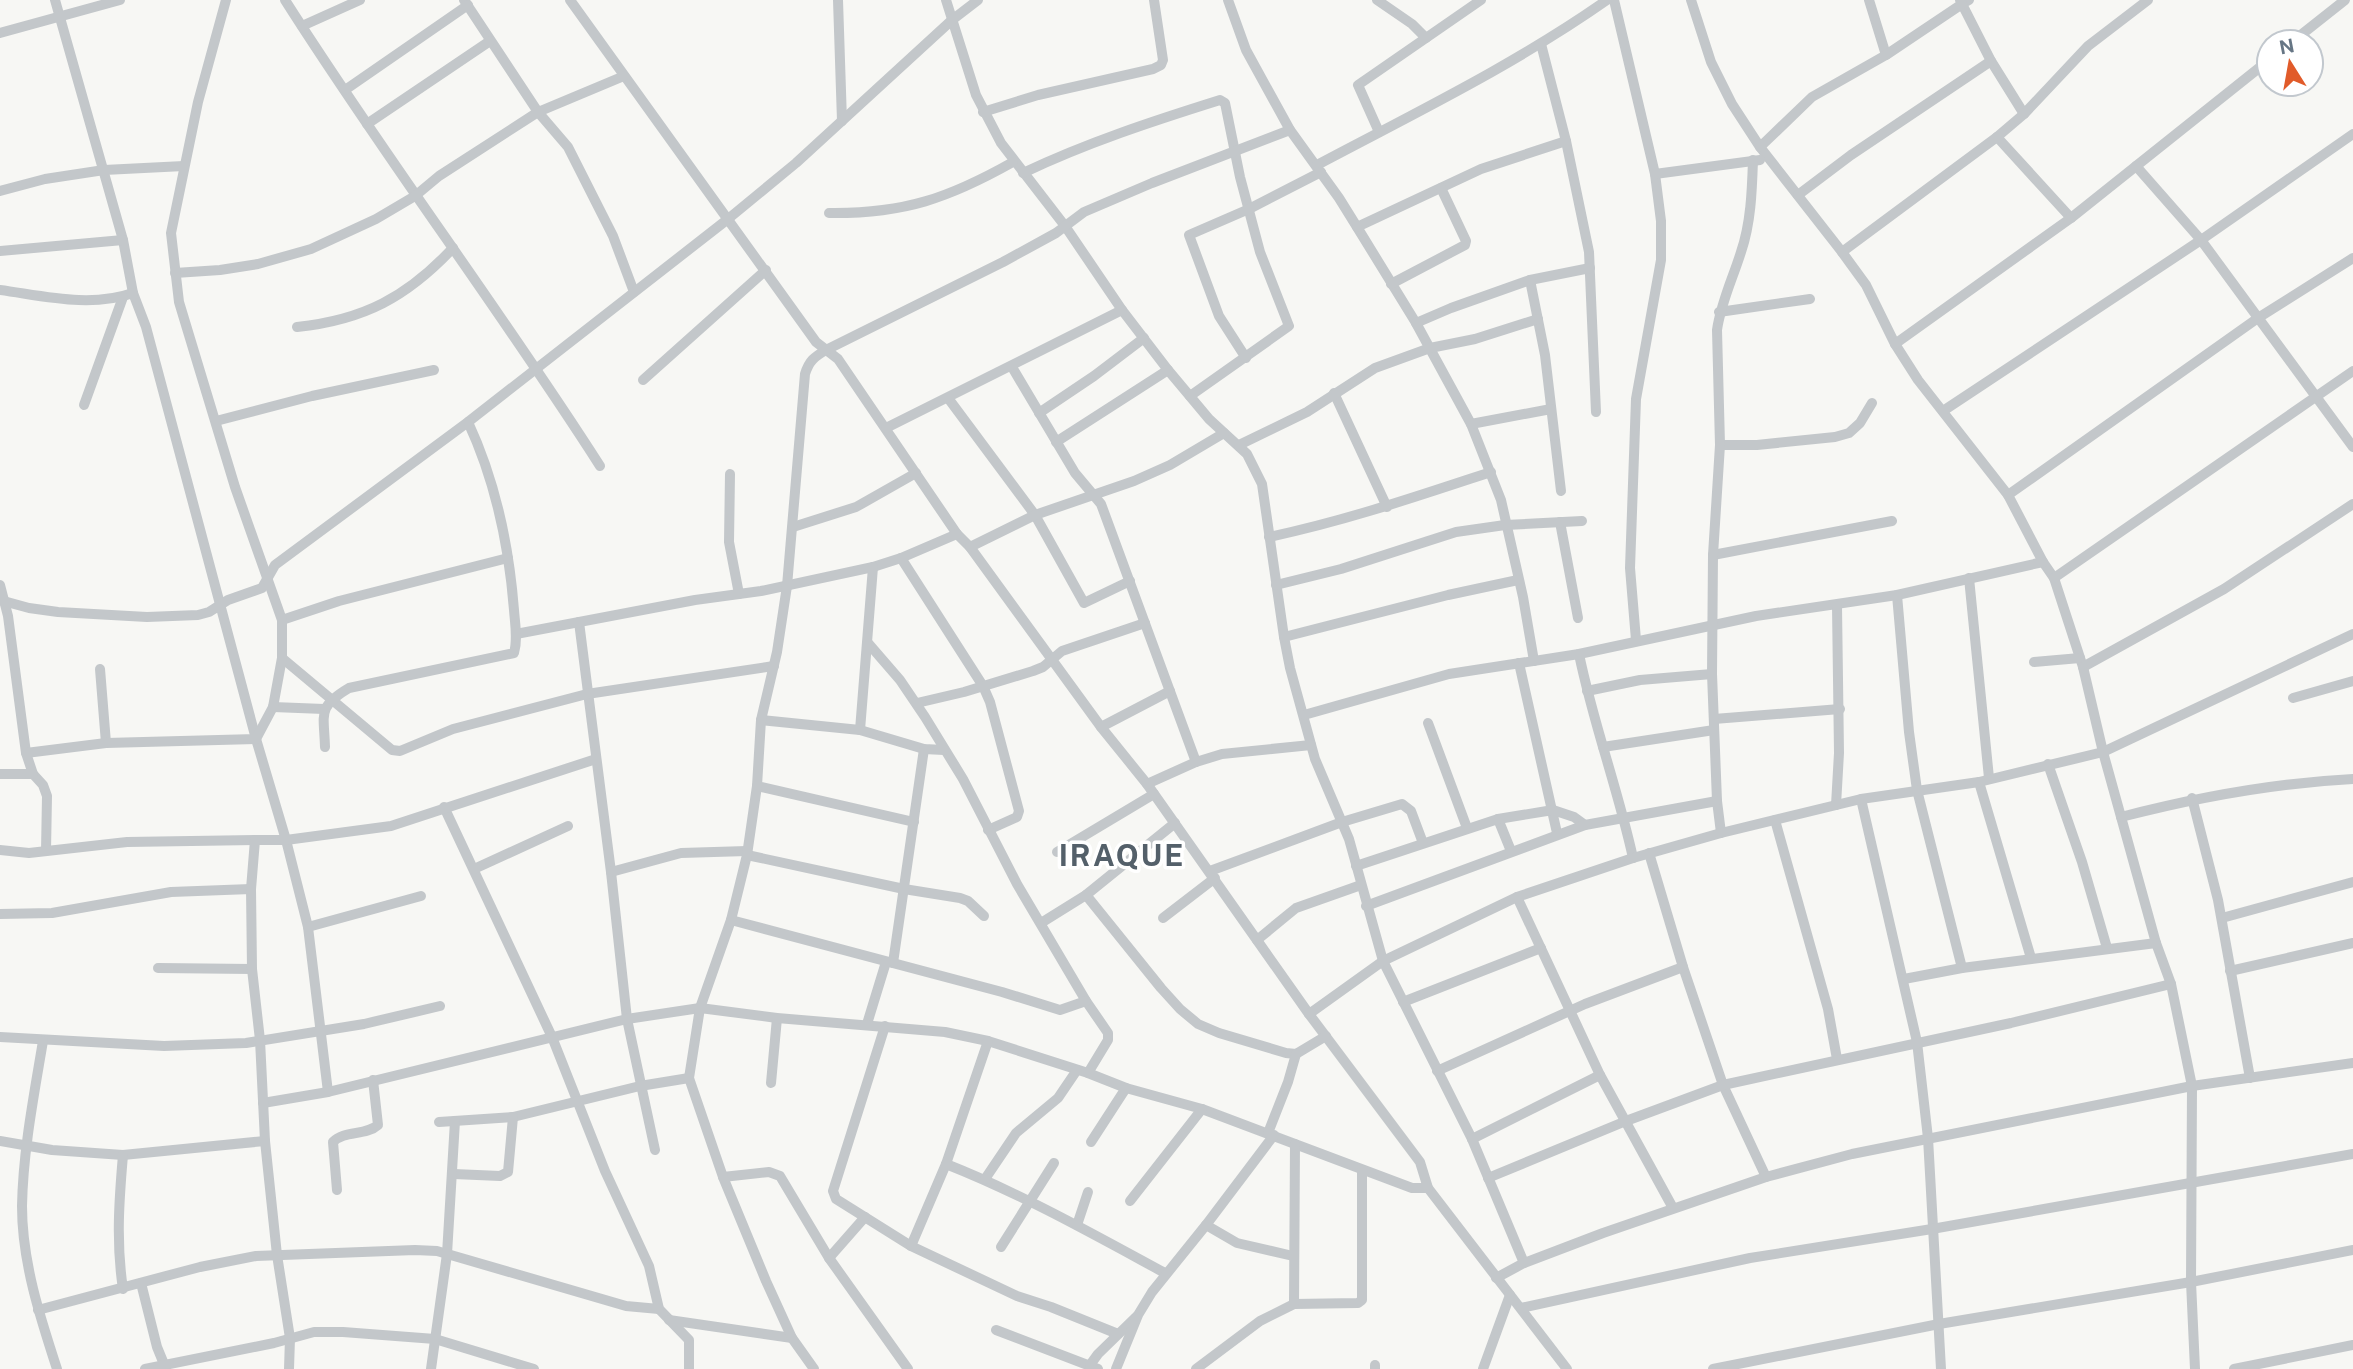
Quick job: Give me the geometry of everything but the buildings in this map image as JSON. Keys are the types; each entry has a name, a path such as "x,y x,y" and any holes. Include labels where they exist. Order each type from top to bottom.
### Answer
{"street":[{"path":"55,0 123,240 128,295 146,327 256,739 286,839 308,927 328,1092"},
{"path":"0,33 120,0"},
{"path":"226,0 198,102 171,233 179,302 267,583 282,620 282,658 273,708 256,739"},
{"path":"285,0 600,466"},
{"path":"302,26 360,0"},
{"path":"570,0 816,342 838,359 957,534 970,547 1101,727 1147,784 1309,1014 1420,1162 1429,1188 1567,1369"},
{"path":"838,0 842,121"},
{"path":"946,0 983,112 1013,162 1065,226 1122,310 1168,370 1209,419 1247,454 1262,484 1290,668 1311,745 1342,822 1383,961 1472,1139 1524,1263"},
{"path":"2,600 29,608 58,612 147,617 198,615 220,607 229,600 255,592 267,583 275,565 468,422 728,219 978,0"},
{"path":"983,112 1038,95 1161,65 1163,60 1154,0"},
{"path":"1228,0 1246,50 1290,130 1357,227 1416,323 1471,424 1501,500 1534,661"},
{"path":"1377,0 1402,16 1426,38"},
{"path":"1379,132 1358,85 1481,0"},
{"path":"1691,0 1711,62 1732,104 1760,147 1866,285 1895,344 1918,380 2008,495 2054,578 2082,662 2103,752 2156,943 2171,985 2192,1086 2191,1282 2195,1369"},
{"path":"1869,0 1886,55"},
{"path":"1842,252 1997,137 2024,114 2088,46 2148,0"},
{"path":"2310,28 2345,0"},
{"path":"1246,358 1219,316 1189,238 1191,233 1249,209 1379,132 1541,44 1605,1 1655,174 1662,230 1661,260 1636,399 1630,568 1636,640"},
{"path":"1760,147 1812,97 1886,55 1964,1 1991,61 2024,114"},
{"path":"345,90 466,3 538,111 569,148 613,236 634,292"},
{"path":"368,124 490,41"},
{"path":"1541,44 1566,141 1589,252 1596,412"},
{"path":"1798,195 1851,155 1991,61"},
{"path":"1895,344 2071,218 2255,71"},
{"path":"175,273 258,264 311,249 376,219 415,196 439,176 538,111 624,75"},
{"path":"1023,173 1072,152 1220,100 1225,103 1259,252 1289,326 1190,396"},
{"path":"814,1369 792,1338 766,1280 723,1177 689,1078 700,1008 731,920 747,853 757,786 761,720 774,666 787,586 805,374 812,358 825,350 1003,262 1056,233 1084,212 1290,130"},
{"path":"1943,411 2201,240 2353,134"},
{"path":"1997,137 2071,218"},
{"path":"1357,227 1481,169 1566,141"},
{"path":"1655,174 1769,158"},
{"path":"1721,833 1717,801 1712,674 1713,555 1720,445 1717,330 1719,312 1745,238 1753,160"},
{"path":"829,214 867,214 925,203 1013,162"},
{"path":"0,191 45,179 104,170 184,166"},
{"path":"2136,166 2201,240 2353,447"},
{"path":"1391,285 1465,244 1466,241 1441,188"},
{"path":"0,251 123,240"},
{"path":"297,327 352,317 385,304 416,284 453,248"},
{"path":"2008,495 2258,318 2353,258"},
{"path":"1416,323 1530,280 1590,268"},
{"path":"643,380 766,270"},
{"path":"1530,280 1545,355 1561,491"},
{"path":"0,290 83,300 128,295"},
{"path":"84,405 128,295"},
{"path":"1719,312 1810,299"},
{"path":"886,428 1122,310"},
{"path":"1240,445 1296,418 1375,368 1430,348 1475,339 1538,319"},
{"path":"1039,413 1144,338"},
{"path":"1012,367 1056,442 1091,495 1101,504 1196,762"},
{"path":"216,421 312,396 435,370"},
{"path":"1056,442 1168,370"},
{"path":"2054,578 2353,371"},
{"path":"1334,393 1387,507"},
{"path":"948,398 1035,515 1084,603 1130,580"},
{"path":"1720,445 1757,445 1835,437 1849,433 1860,423 1872,403"},
{"path":"1471,424 1551,409"},
{"path":"273,708 327,704 349,688 514,653 516,634 508,558 488,473 468,422"},
{"path":"970,547 1035,515 1134,481 1170,465 1224,433"},
{"path":"1269,537 1313,528 1387,507 1492,472"},
{"path":"793,527 856,507 916,473"},
{"path":"730,474 729,542 739,594"},
{"path":"2034,662 2082,662 2224,589 2353,504"},
{"path":"1276,585 1341,569 1440,536 1505,525 1582,521"},
{"path":"1713,555 1892,521"},
{"path":"1560,522 1578,618"},
{"path":"516,634 787,586 873,567 957,534"},
{"path":"282,620 339,601 508,558"},
{"path":"901,558 983,686 990,702 1019,811 1017,817 988,830"},
{"path":"1304,715 1449,674 1579,654 1713,624 1897,595 2043,562"},
{"path":"860,730 873,567"},
{"path":"1969,578 1984,780 2031,958"},
{"path":"1284,637 1448,594 1518,580"},
{"path":"0,585 8,616 26,753 33,774 43,785 47,796 47,851"},
{"path":"1897,595 1917,790 1962,968"},
{"path":"1836,805 1840,709 1837,606"},
{"path":"579,622 611,872 626,1019 655,1150"},
{"path":"917,704 1033,671 1043,667 1062,651 1145,623"},
{"path":"1309,1014 1383,961 1517,897 1633,858 1721,833 1861,799 1984,780 2103,752 2353,634"},
{"path":"868,643 917,704 963,779 988,830 1086,1001 1109,1036 1083,1071 1058,1098 1016,1133 985,1179"},
{"path":"1579,654 1633,858"},
{"path":"282,658 327,704 392,750 400,751 453,729 587,694 774,666"},
{"path":"1520,663 1558,833"},
{"path":"100,669 106,743"},
{"path":"1587,691 1640,680 1712,674"},
{"path":"2293,698 2353,681"},
{"path":"1101,727 1170,691"},
{"path":"325,747 327,704"},
{"path":"1603,747 1714,724 1840,709"},
{"path":"761,720 860,730 924,749 944,750"},
{"path":"1428,723 1467,828"},
{"path":"26,753 106,743 256,739"},
{"path":"1147,784 1196,762 1222,754 1311,745"},
{"path":"867,1024 890,962 904,889 924,749"},
{"path":"0,850 17,853 127,842 286,839 391,826 596,759"},
{"path":"2048,764 2082,862 2107,948"},
{"path":"0,774 33,774"},
{"path":"2121,817 2192,798 2291,783 2353,779"},
{"path":"757,786 914,822"},
{"path":"1057,852 1153,794"},
{"path":"2192,798 2222,918 2250,1078"},
{"path":"1861,799 1917,1042 1928,1138 1941,1369"},
{"path":"1366,906 1558,833 1624,817 1717,801"},
{"path":"1163,918 1212,874 1342,822 1405,804 1411,811 1423,844"},
{"path":"444,807 552,1037 605,1171 644,1255 659,1309 689,1340 689,1369"},
{"path":"1356,866 1498,819 1553,810 1574,817 1585,825"},
{"path":"1498,819 1511,851"},
{"path":"1775,820 1828,1009 1837,1059"},
{"path":"1041,923 1086,895 1175,822"},
{"path":"474,869 568,826"},
{"path":"255,839 251,889 252,969 260,1040 265,1141 277,1255 290,1338 289,1369"},
{"path":"611,872 681,853 747,853 904,889 966,900 984,916"},
{"path":"1649,853 1683,967 1723,1085 1766,1177"},
{"path":"2222,918 2353,882"},
{"path":"1256,940 1296,908 1362,885"},
{"path":"0,914 52,913 171,892 251,889"},
{"path":"1086,895 1161,988 1198,1024 1274,1050 1296,1054 1326,1036"},
{"path":"308,927 421,896"},
{"path":"1517,897 1600,1075 1673,1208"},
{"path":"731,920 1060,1010 1086,1001"},
{"path":"1904,979 2031,958 2156,943"},
{"path":"2230,971 2353,943"},
{"path":"1403,1002 1541,948"},
{"path":"1437,1071 1570,1012 1683,967"},
{"path":"158,968 252,969"},
{"path":"1489,1178 1626,1121 1723,1085 2011,1023 2171,985"},
{"path":"0,1037 164,1046 210,1045 321,1032 440,1006"},
{"path":"263,1103 328,1092 626,1019 700,1008 776,1018 945,1032 988,1041 1083,1071 1126,1088 1202,1109 1420,1190 1429,1188"},
{"path":"771,1083 776,1018"},
{"path":"885,1026 833,1191 836,1199 911,1246 1017,1296 1118,1334"},
{"path":"43,1041 26,1146 23,1234 38,1310 57,1369"},
{"path":"911,1246 946,1164 988,1041"},
{"path":"1116,1369 1138,1315 1165,1273 1206,1225 1271,1134 1296,1054"},
{"path":"1496,1278 1524,1263 1766,1177 1928,1138 2192,1086 2353,1063"},
{"path":"1472,1139 1600,1075"},
{"path":"439,1122 513,1117 640,1086 689,1078"},
{"path":"337,1190 333,1142 338,1137 373,1129 378,1125 373,1080"},
{"path":"1091,1142 1126,1088"},
{"path":"1129,1201 1202,1109"},
{"path":"454,1174 500,1176 508,1172 513,1117"},
{"path":"431,1369 447,1254 454,1174 455,1121"},
{"path":"0,1141 123,1155 265,1141"},
{"path":"1294,1304 1295,1144"},
{"path":"1521,1308 1750,1258 1932,1229 2353,1154"},
{"path":"122,1289 117,1219 123,1155"},
{"path":"1001,1247 1054,1163"},
{"path":"946,1164 1030,1201 1165,1273"},
{"path":"1196,1369 1260,1321 1294,1304 1358,1303 1362,1300 1362,1170"},
{"path":"723,1177 769,1172 780,1176 829,1258 908,1369"},
{"path":"1077,1225 1088,1192"},
{"path":"829,1258 865,1217"},
{"path":"1206,1225 1237,1243 1293,1256"},
{"path":"38,1310 200,1267 256,1256 415,1250 447,1254 626,1306 659,1309"},
{"path":"1713,1369 1939,1324 2191,1282 2353,1250"},
{"path":"141,1283 157,1347 165,1367"},
{"path":"1483,1369 1510,1295"},
{"path":"996,1330 1086,1367 1138,1315"},
{"path":"669,1320 792,1338"},
{"path":"145,1369 261,1346 314,1332 344,1332 435,1339 534,1369"},
{"path":"2234,1369 2353,1345"}],"district":[{"name":"IRAQUE","path":"1122,856"}]}
